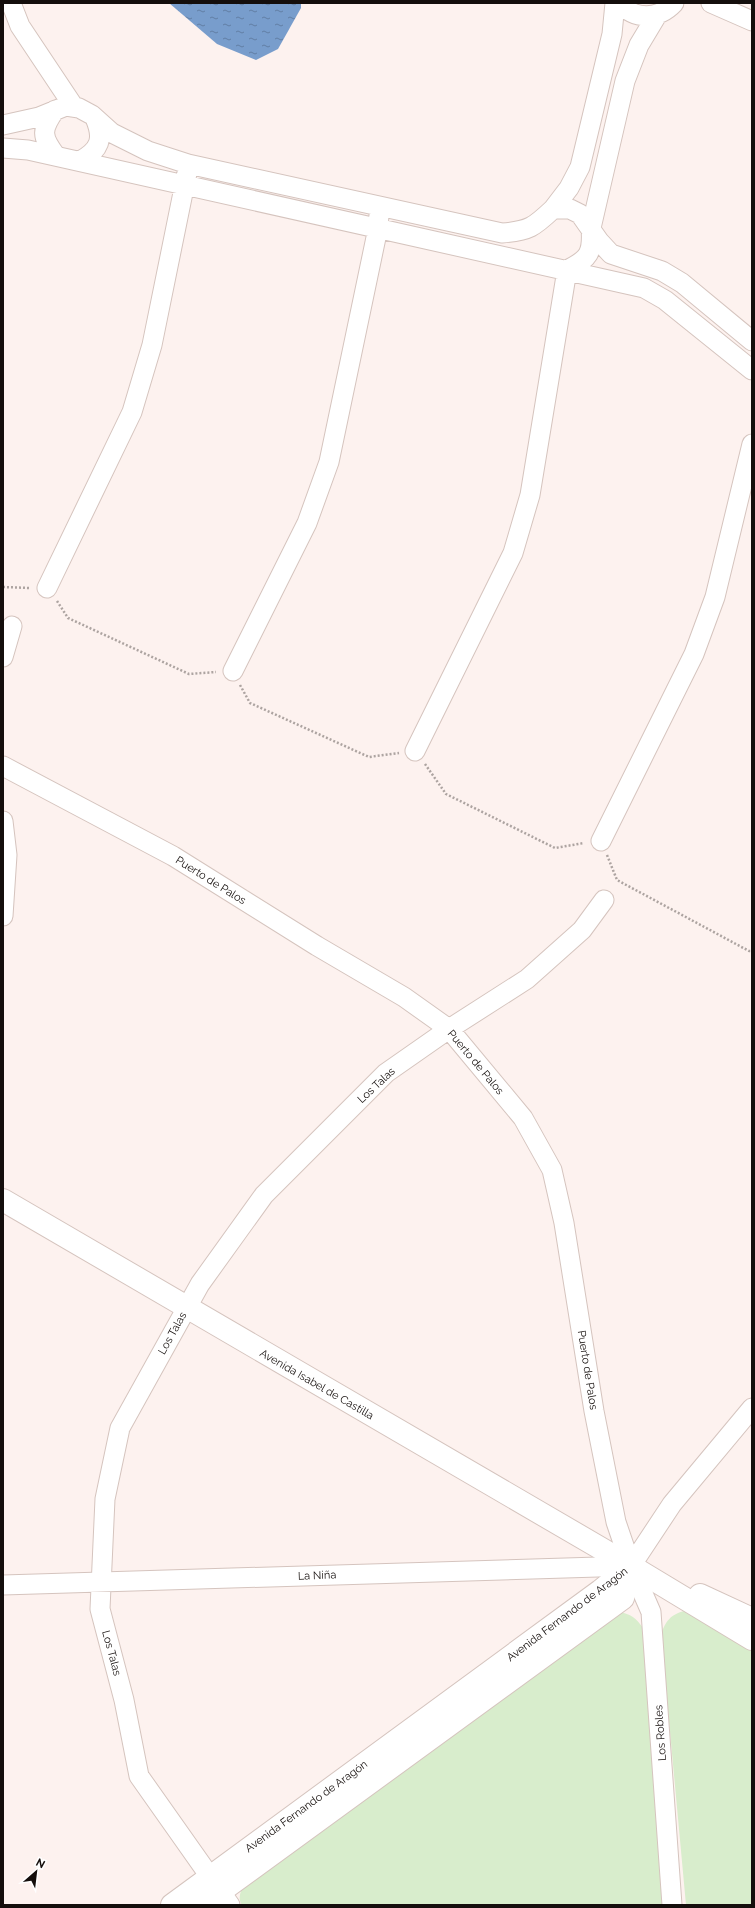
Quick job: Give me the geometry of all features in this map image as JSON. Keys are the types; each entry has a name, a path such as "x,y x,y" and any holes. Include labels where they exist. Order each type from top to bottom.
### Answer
{"street":[{"path":"11,3 20,26 74,107"},
{"path":"3,126 39,117 66,106 79,108 95,118 112,133 142,148 188,164 502,232 523,232 537,224 553,209 569,188 580,167 612,34 615,3"},
{"path":"620,3 634,14 645,16 657,15 668,9 674,3"},
{"path":"711,3 752,21"},
{"path":"567,270 583,262 589,252 592,240 590,228 625,81 639,45 657,15"},
{"path":"55,110 46,124 43,134 48,145 56,156"},
{"path":"80,161 91,155 98,146 100,136 95,118"},
{"path":"3,148 28,150 80,161 535,262 644,288 665,300 752,370"},
{"path":"47,588 132,412 152,346 188,164"},
{"path":"233,671 307,523 329,462 378,228 380,206"},
{"path":"553,209 570,209 580,214 599,241 612,254 662,271 682,284 752,341"},
{"path":"529,228 524,243 526,253 535,262"},
{"path":"415,751 513,553 530,495 567,270"},
{"path":"601,840 694,654 715,597 752,444"},
{"path":"3,657 12,626"},
{"name":"Puerto de Palos","path":"3,766 173,856 317,946 404,997 449,1029 523,1118 552,1170 564,1223 594,1411 616,1522 631,1566"},
{"path":"3,821 7,855 3,916"},
{"name":"Los Talas","path":"220,1891 139,1776 124,1700 100,1609 105,1500 120,1428 200,1284 264,1195 386,1072 449,1029 527,980 582,930 604,900"},
{"name":"Avenida Isabel de Castilla","path":"3,1200 631,1566 752,1639"},
{"path":"631,1566 672,1504 752,1408"},
{"name":"Avenida Isabel de Castilla","path":"631,1566 740,1612 752,1619"},
{"name":"La Niña","path":"3,1585 631,1566"},
{"name":"Avenida Fernando de Aragón","path":"202,1905 631,1566"},
{"name":"Los Robles","path":"631,1566 651,1612 672,1905"},
{"name":"Avenida Fernando de Aragón","path":"172,1905 220,1891"}],"path":[{"path":"3,587 47,588 68,618 190,674 233,671 250,703 369,757 415,751 446,794 555,848 601,840 618,880 749,951 752,950"}],"green space":[{"path":"684,1611 752,1648 752,1905 686,1905 661,1634 669,1619 675,1614"},
{"path":"619,1612 633,1617 643,1628 665,1905 242,1905 240,1897 245,1883"}],"water":[{"path":"169,3 301,3 301,8 278,49 256,60 217,44"}]}
